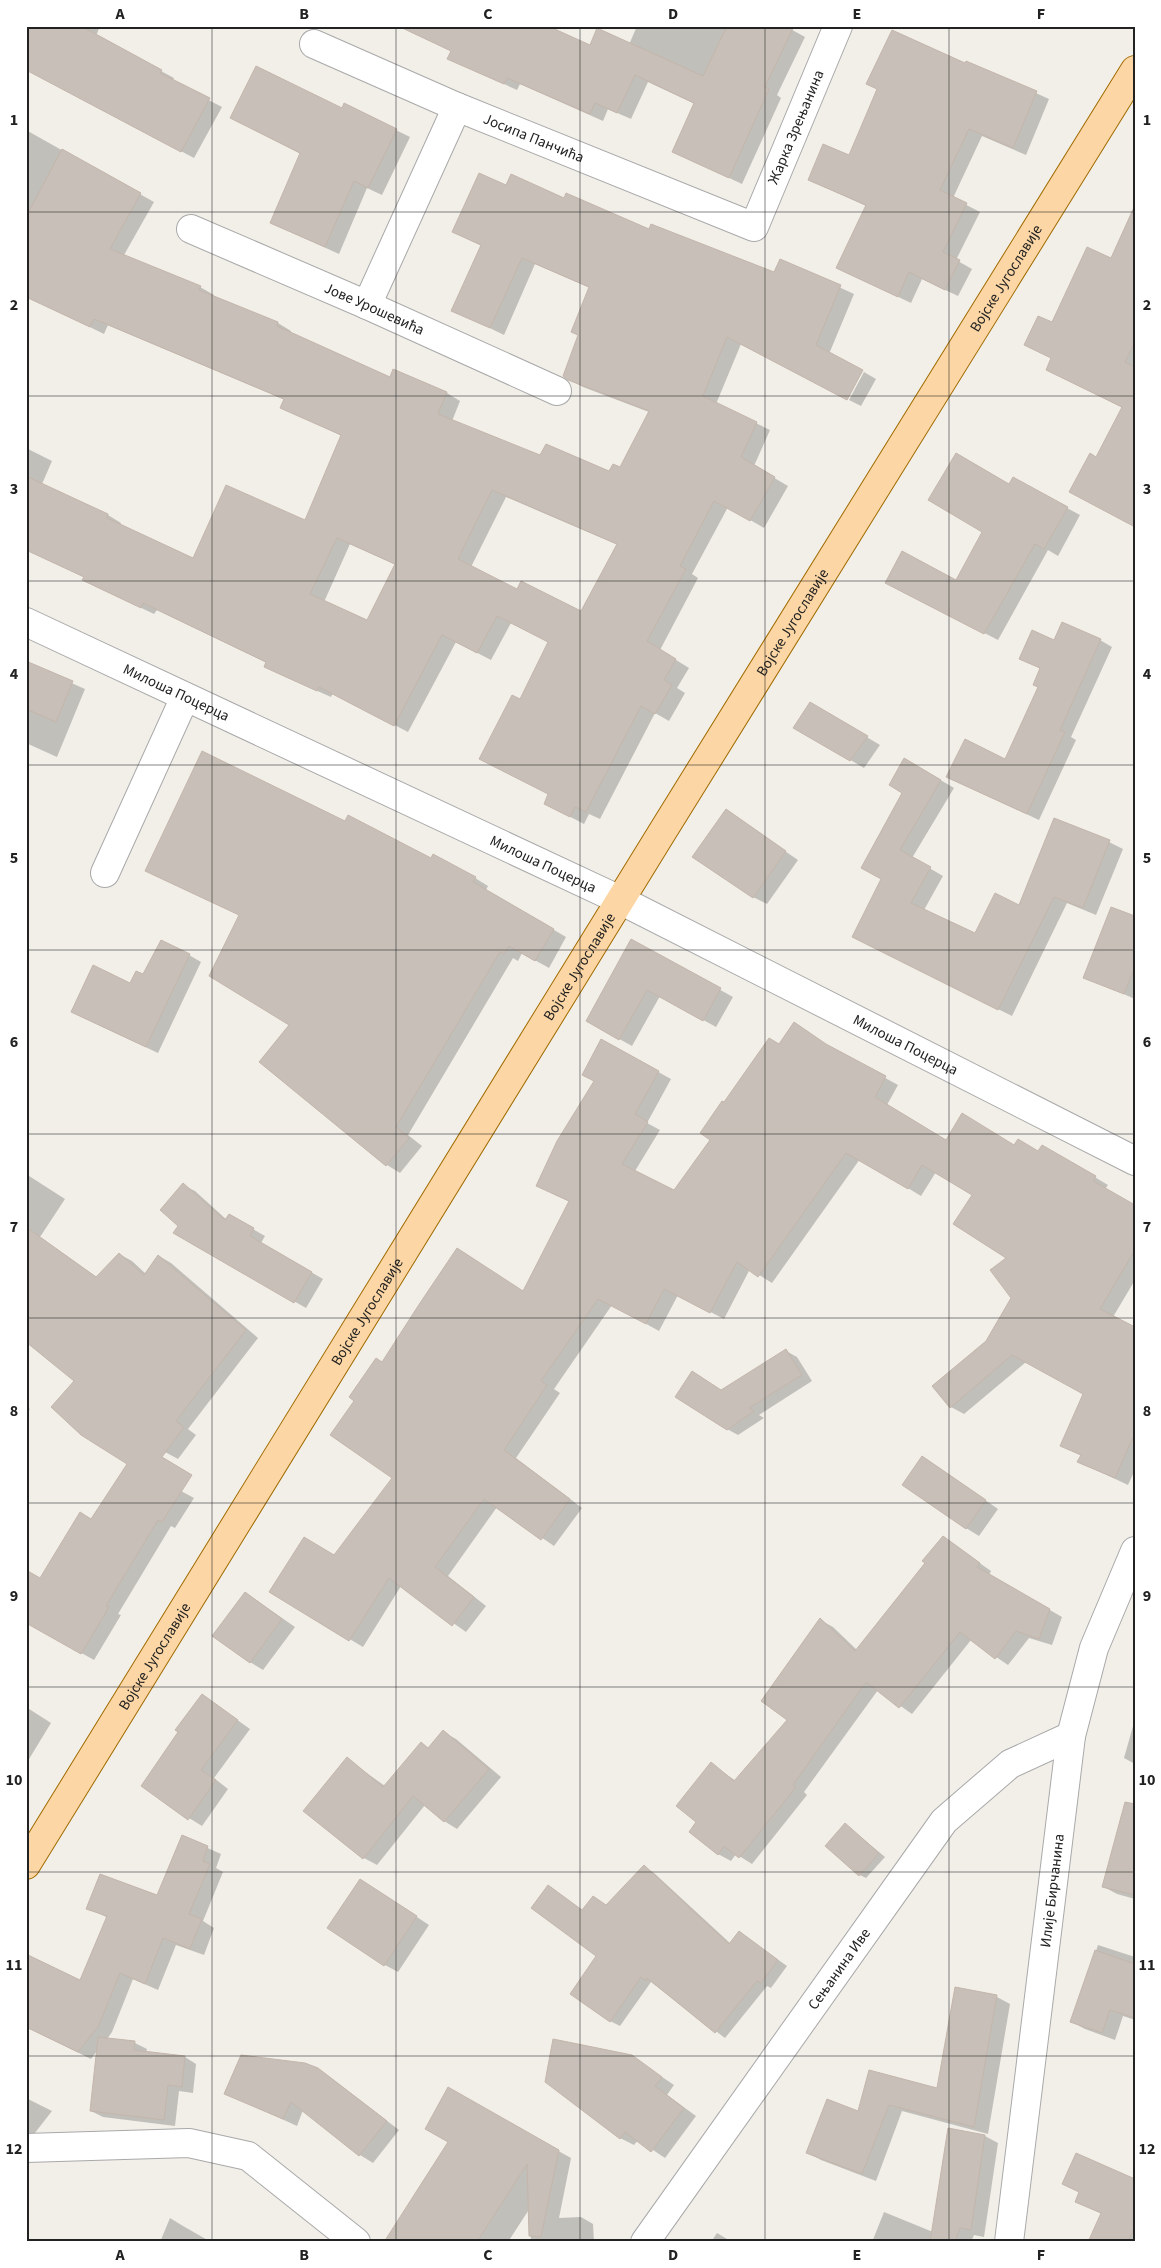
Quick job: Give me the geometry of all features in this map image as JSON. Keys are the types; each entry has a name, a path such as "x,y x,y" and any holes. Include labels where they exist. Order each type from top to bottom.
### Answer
{"main road":[{"name":"Војске Југославије","path":"26,1865 620,900 1135,70"}],"street":[{"name":"Жарка Зрењанина","path":"754,227 838,26"},
{"name":"Јосипа Панчића","path":"314,44 457,107 754,227"},
{"path":"366,305 457,107"},
{"name":"Јове Урошевића","path":"191,229 557,391"},
{"name":"Милоша Поцерца","path":"26,622 620,900 1135,1160"},
{"path":"106,873 185,697"},
{"name":"Илије Бирчанина","path":"1009,2242 1071,1736 1094,1648 1135,1550"},
{"name":"Сењанина Иве","path":"645,2242 944,1821 1010,1764 1071,1736"},
{"path":"26,2148 189,2143 248,2156 356,2242"}],"building":[{"path":"26,26 81,26 162,70 160,73 210,98 181,152 26,70"},
{"path":"398,26 548,26 590,45 597,28 703,76 727,26 794,26 765,87 769,89 729,178 672,152 694,103 635,75 617,113 595,103 590,114 507,78 504,84 447,59 451,51"},
{"path":"892,30 965,63 966,61 1037,91 1013,148 969,129 940,190 967,203 943,252 960,260 945,290 909,272 898,297 836,268 866,205 808,180 823,144 849,155 877,89 866,84"},
{"path":"256,66 342,108 344,103 397,129 368,188 354,181 325,247 270,223 300,153 230,118"},
{"path":"62,149 141,193 110,249 201,286 199,290 278,322 277,326 390,377 393,369 447,392 438,414 540,455 546,444 609,471 613,464 620,467 649,411 568,380 563,376 578,335 571,332 589,287 522,258 490,328 451,311 481,245 452,232 479,173 506,185 511,174 564,198 566,193 649,229 651,224 774,272 780,259 841,285 816,345 863,370 847,400 727,337 703,396 757,422 741,457 775,477 750,521 714,501 680,566 686,569 647,641 676,659 664,680 672,685 655,714 641,706 586,812 575,807 570,817 544,804 548,794 479,759 512,695 520,699 548,642 497,616 477,653 442,635 394,726 319,687 317,691 264,667 266,662 143,603 141,608 82,580 84,577 26,550 26,476 108,514 107,518 193,558 226,485 305,520 341,435 280,408 284,399 94,319 90,327 26,297 26,217","holes":["492,490 617,544 581,611 521,581 517,589 458,559","337,538 395,564 367,620 310,594"]},
{"path":"1135,205 1135,342 1125,362 1135,367 1135,527 1069,492 1090,453 1096,457 1122,407 1046,370 1051,358 1024,345 1038,316 1052,322 1087,247 1111,258"},
{"path":"956,453 1009,484 1013,477 1068,507 1044,549 1035,544 984,634 885,583 902,551 956,580 982,532 928,500"},
{"path":"1062,622 1101,639 1060,730 1065,732 1027,814 946,777 965,739 1005,759 1038,687 1033,685 1040,668 1019,659 1032,630 1054,640"},
{"path":"26,661 73,681 56,722 26,709"},
{"path":"810,702 868,736 850,761 793,728"},
{"path":"202,751 345,821 348,815 431,858 433,854 476,877 473,882 554,929 535,961 509,946 504,954 500,952 396,1127 409,1138 386,1166 259,1062 289,1025 209,976 239,915 145,871"},
{"path":"904,758 941,780 900,850 931,867 911,903 975,933 995,893 1019,905 1054,818 1110,840 1083,908 1054,897 998,1010 852,937 881,879 861,868 902,793 889,785"},
{"path":"726,809 786,851 753,898 692,857"},
{"path":"1111,907 1135,916 1135,967 1124,994 1083,978"},
{"path":"631,939 721,988 703,1021 647,990 619,1040 586,1021"},
{"path":"161,940 190,954 146,1047 71,1012 93,965 130,983 136,971 143,974"},
{"path":"794,1022 826,1044 886,1076 875,1097 946,1140 962,1113 1014,1145 1018,1139 1038,1151 1042,1145 1096,1176 1093,1181 1135,1205 1135,1250 1100,1309 1135,1327 1135,1433 1115,1478 1077,1462 1081,1455 1060,1446 1083,1394 1012,1355 950,1408 932,1386 986,1341 1011,1298 990,1270 1006,1258 953,1224 972,1195 922,1165 908,1189 846,1153 758,1277 737,1262 710,1313 664,1289 646,1324 598,1299 541,1381 547,1385 504,1450 570,1499 541,1540 484,1499 435,1567 474,1597 452,1626 389,1578 349,1641 269,1592 304,1537 334,1555 392,1478 330,1435 354,1401 349,1397 376,1358 382,1362 457,1248 523,1291 569,1201 536,1186 557,1141 594,1081 582,1075 601,1039 659,1071 635,1114 648,1122 622,1164 674,1190 710,1140 700,1133 722,1101 724,1102 769,1038 779,1044"},
{"path":"183,1183 225,1220 229,1214 254,1228 250,1236 312,1272 294,1303 173,1233 178,1226 160,1210"},
{"path":"26,1227 96,1277 119,1253 144,1275 158,1255 246,1330 176,1421 184,1427 162,1457 192,1475 162,1522 158,1520 106,1606 109,1607 81,1654 26,1623 26,1570 40,1578 80,1512 91,1519 127,1464 81,1435 51,1407 74,1381 26,1342"},
{"path":"786,1349 802,1375 749,1408 754,1411 727,1430 675,1397 692,1371 721,1390"},
{"path":"922,1456 986,1500 966,1529 902,1485"},
{"path":"943,1536 980,1563 977,1567 1050,1609 1039,1639 1016,1631 995,1659 960,1632 899,1708 866,1682 793,1785 796,1787 739,1858 724,1846 718,1855 689,1832 696,1822 676,1806 711,1762 734,1781 787,1720 761,1701 820,1618 855,1651 925,1563 922,1561"},
{"path":"245,1592 282,1619 250,1663 212,1636"},
{"path":"202,1694 238,1720 201,1770 216,1780 188,1820 141,1786 178,1732 175,1730"},
{"path":"443,1730 489,1769 444,1822 413,1796 363,1859 303,1811 347,1757 383,1787 421,1742 428,1748"},
{"path":"1125,1802 1135,1804 1135,1895 1102,1887"},
{"path":"845,1823 879,1853 859,1876 825,1846"},
{"path":"182,1835 208,1846 203,1861 210,1864 189,1914 202,1919 190,1949 163,1938 145,1984 120,1973 99,2025 78,2052 26,2027 26,1954 80,1980 107,1916 86,1909 100,1874 157,1895"},
{"path":"644,1865 729,1944 739,1931 778,1960 761,1983 757,1981 715,2033 647,1978 646,1981 641,1977 610,2022 570,1994 596,1956 531,1908 548,1885 582,1910 593,1896 606,1905"},
{"path":"360,1879 417,1916 384,1966 327,1928"},
{"path":"1095,1950 1135,1964 1135,2018 1110,2010 1102,2033 1070,2022"},
{"path":"955,1987 997,1995 974,2127 889,2105 862,2174 806,2153 827,2099 858,2111 869,2070 937,2088"},
{"path":"98,2037 135,2041 134,2050 185,2056 182,2087 168,2085 164,2120 90,2111"},
{"path":"553,2039 632,2055 662,2077 655,2086 684,2108 651,2152 625,2132 620,2139 545,2082"},
{"path":"241,2055 305,2063 318,2068 387,2121 359,2156 291,2102 283,2119 224,2094"},
{"path":"448,2087 559,2150 541,2237 529,2236 527,2164 477,2242 384,2242 448,2142 425,2129"},
{"path":"948,2128 985,2135 971,2230 960,2228 955,2242 930,2242"},
{"path":"1076,2153 1135,2179 1135,2226 1128,2242 1088,2242 1101,2213 1075,2202 1079,2192 1062,2184"}]}
